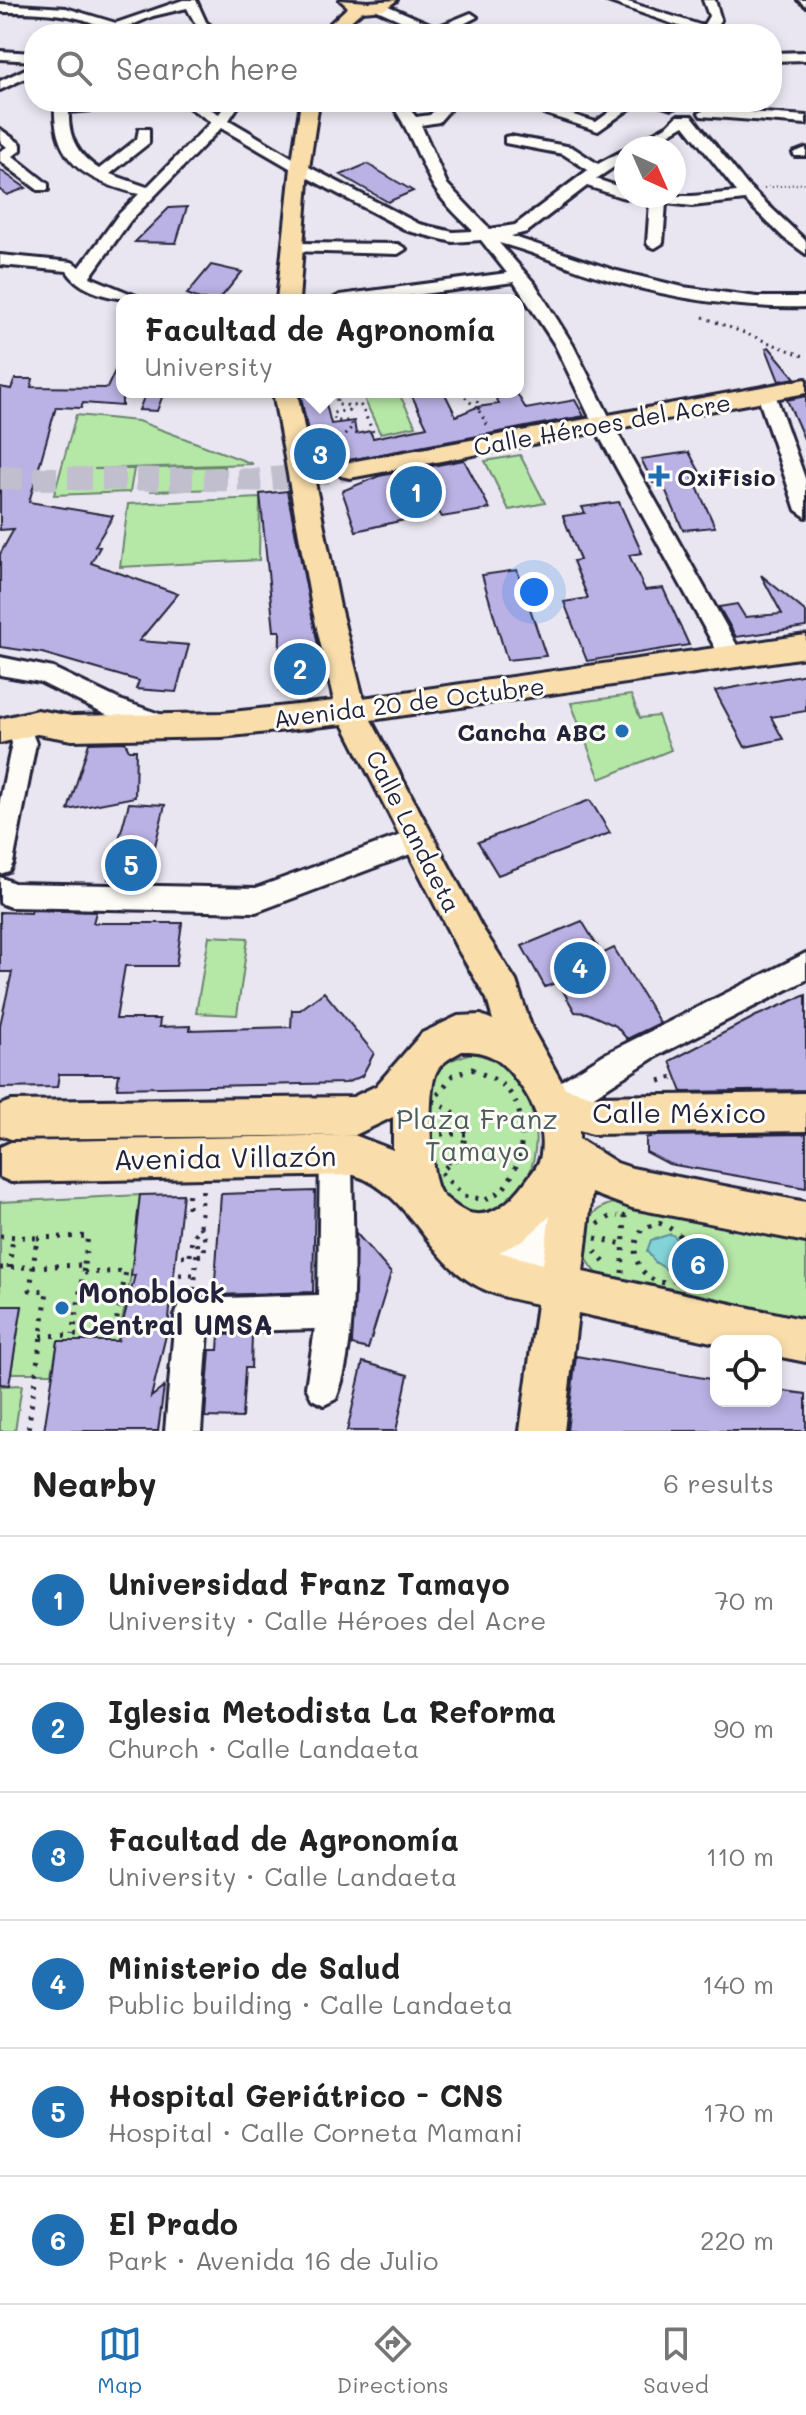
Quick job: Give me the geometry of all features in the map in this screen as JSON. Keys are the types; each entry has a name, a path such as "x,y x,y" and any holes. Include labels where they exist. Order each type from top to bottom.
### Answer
{"main road":[{"path":"335,24 353,3 384,3"},
{"path":"289,294 308,112"},
{"name":"Calle Héroes del Acre","path":"350,470 806,386"},
{"name":"Calle Landaeta","path":"286,398 326,607 351,711 469,937 503,993 515,1034 544,1088"},
{"name":"Avenida 20 de Octubre","path":"11,732 25,724 40,723 72,728 222,725 351,711 806,646"},
{"path":"542,1431 552,1273 573,1176 544,1088 513,1048 500,1039 471,1032 440,1042 417,1069 410,1151 431,1211 461,1248 497,1275 552,1273 806,1341"},
{"name":"Avenida Villazón","path":"11,1120 355,1116 389,1099 417,1069"},
{"name":"Calle México","path":"544,1088 592,1115 806,1112"},
{"path":"431,1211 459,1231 473,1236 489,1235 504,1229 533,1206 547,1187 562,1150"},
{"path":"562,1150 606,1179 632,1188 806,1222"},
{"name":"Avenida Villazón","path":"11,1162 354,1155 376,1162 394,1174 431,1211"}],"street":[{"path":"610,0 690,24"},
{"path":"709,0 717,17 714,24"},
{"path":"131,24 149,13 190,1 201,24"},
{"path":"384,3 422,24"},
{"path":"0,8 68,13 102,24"},
{"path":"457,24 471,17"},
{"path":"680,20 682,24"},
{"path":"0,55 24,56"},
{"path":"782,57 806,56"},
{"path":"0,86 24,74"},
{"path":"65,112 61,131 71,155 96,174 123,186 150,192"},
{"path":"205,112 300,168 422,231 453,237 521,229 614,161"},
{"path":"80,279 124,218 227,112"},
{"path":"404,112 440,184 487,235 493,247 519,276 564,345 602,422 732,658"},
{"path":"412,122 434,119 440,112"},
{"path":"549,112 598,127 618,112"},
{"path":"669,112 684,119 700,118 706,113 787,114 806,120"},
{"path":"657,136 684,119"},
{"path":"684,119 748,193 806,249"},
{"path":"105,171 144,140 144,132"},
{"path":"0,133 16,147 3,156 43,187"},
{"path":"510,140 567,150 591,175 614,187"},
{"path":"686,201 748,193"},
{"path":"655,243 657,208"},
{"path":"487,235 610,275 689,293 751,303 806,302"},
{"path":"294,248 398,249"},
{"path":"0,260 72,267 80,279 121,294"},
{"path":"385,294 519,276"},
{"path":"766,394 806,510"},
{"path":"0,666 45,674 112,707 165,726"},
{"path":"0,863 24,743 11,732"},
{"path":"0,889 10,895 256,900 420,839"},
{"path":"544,1088 580,1084 806,966"},
{"path":"324,1387 335,1311 336,1155"},
{"path":"183,1431 192,1316 335,1311"}],"path":[{"path":"748,193 806,183"},
{"path":"703,317 806,357"},
{"path":"336,398 338,405 361,407"},
{"path":"466,398 479,411 492,433"},
{"path":"476,398 479,411"},
{"path":"347,404 349,410"},
{"path":"319,464 353,426 350,421 335,421 333,413 361,407"},
{"path":"361,407 375,436"},
{"path":"472,1069 490,1076 507,1092 520,1115 522,1128 522,1154 513,1179 498,1196 486,1201 464,1197 440,1172 461,1156 466,1134 457,1112 448,1104 433,1101 453,1075 472,1069"},
{"path":"659,1081 678,1076"},
{"path":"432,1134 466,1134"},
{"path":"182,1256 204,1255 205,1239 200,1226 203,1187"},
{"path":"188,1208 189,1194"},
{"path":"620,1202 625,1216 622,1275"},
{"path":"618,1283 618,1274 601,1261 594,1249 595,1238 597,1225 613,1215 625,1216"},
{"path":"589,1216 597,1225"},
{"path":"659,1223 678,1230 689,1248 691,1259 684,1276 668,1284 650,1279 637,1264 634,1245 637,1236 642,1229 659,1223"},
{"path":"192,1316 195,1275 192,1239 200,1226"},
{"path":"703,1289 704,1232"},
{"path":"0,1236 88,1236 73,1335"},
{"path":"9,1268 13,1238"},
{"path":"28,1431 47,1291 30,1290 37,1238"},
{"path":"595,1238 623,1244"},
{"path":"194,1256 198,1239"},
{"path":"0,1268 126,1271 114,1334 41,1336"},
{"path":"179,1275 195,1275"}],"green space":[{"path":"364,398 401,398 416,426 380,433"},
{"path":"76,415 138,421 253,464 94,469 134,469 130,492 54,495"},
{"path":"520,455 545,503 509,510 485,461"},
{"path":"224,466 222,489 151,491 154,468"},
{"path":"260,498 259,560 120,567 128,504"},
{"name":"Cancha ABC","path":"631,695 640,718 658,716 671,750 600,779 571,703"},
{"path":"209,936 248,938 237,1015 196,1013"},
{"name":"Plaza Franz Tamayo","path":"471,1053 493,1060 511,1073 524,1091 536,1136 534,1158 527,1180 508,1206 494,1213 475,1216 447,1200 434,1184 421,1108 436,1074 446,1062"},
{"name":"Monoblock Central UMSA","path":"140,1195 131,1276 118,1341 58,1341 52,1373 11,1373 22,1307 0,1306 0,1202"},
{"path":"620,1202 806,1239 806,1322 601,1277 586,1255 584,1232 587,1221 595,1212"},
{"path":"22,1385 15,1431 0,1431 0,1386"}],"water":[{"path":"671,1234 678,1240 681,1252 679,1266 671,1272 655,1262 647,1251 651,1240"}],"building":[{"path":"367,164 413,191 388,202 341,175"},
{"path":"0,170 26,188 7,195 0,190"},
{"path":"187,207 176,243 135,242 169,208"},
{"path":"211,265 242,272 224,294 187,294"},
{"path":"769,347 795,378 779,381 766,348"},
{"path":"116,369 116,398 122,398 122,406 83,403 81,408 56,407 29,502 113,516 95,546 100,547 91,563 178,594 139,641 189,645 176,692 136,689 139,681 42,653 0,647 0,554 14,529 0,530 0,387 11,389 15,379 33,379 31,387 107,388"},
{"path":"806,396 806,440 805,441 787,400"},
{"path":"144,398 162,398 157,411 139,410"},
{"path":"301,398 324,398 331,424 354,421 356,434 370,431 373,438 427,427 413,398 447,398 456,416 477,407 499,404 496,398 520,398 526,409 575,400 584,416 323,465 314,462"},
{"path":"689,452 702,476 693,478 715,527 683,530 662,482 653,483 641,459"},
{"path":"464,460 490,509 442,517 439,512 356,531 342,491 379,476"},
{"path":"287,491 320,655 321,689 279,691 280,631 274,631 260,494"},
{"path":"619,502 642,553 629,555 645,590 663,588 689,645 587,661 564,602 588,598 573,561 580,560 563,516 585,513 582,507"},
{"path":"517,570 546,656 507,660 482,575"},
{"path":"761,575 806,612 806,627 736,637 719,607 737,604 745,617 782,614"},
{"path":"806,674 806,711 771,717 783,739 745,747 715,691"},
{"path":"125,742 129,750 136,750 135,797 68,810 89,743"},
{"path":"590,800 610,833 498,875 478,842"},
{"path":"129,803 165,805 150,866 156,866 152,882 108,879"},
{"path":"32,910 96,912 93,923 182,923 176,966 125,966 116,1019 160,1019 159,1027 190,1026 190,1030 291,1027 292,1010 300,1010 324,992 374,1053 362,1076 346,1083 117,1088 119,1074 59,1074 57,1087 0,1088 0,1025 12,972 0,972 0,912 31,913"},
{"path":"582,921 602,954 614,948 660,1023 627,1039 616,1026 587,1013 575,1012 558,982 545,987 522,946"},
{"path":"806,995 806,1090 682,1092 670,1061 756,1016"},
{"path":"806,1134 806,1188 669,1164 646,1152 646,1138 653,1136"},
{"path":"315,1191 313,1292 214,1295 221,1194"},
{"path":"183,1194 168,1327 151,1397 164,1387 158,1431 44,1431 58,1341 118,1341 135,1275 131,1276 140,1195"},
{"path":"356,1233 391,1273 368,1349 352,1345"},
{"path":"0,1306 22,1306 9,1385 0,1384"},
{"path":"252,1334 251,1368 245,1368 242,1418 205,1417 210,1350 218,1350 219,1335"},
{"path":"576,1356 710,1379 710,1407 782,1407 782,1391 806,1394 806,1431 567,1431"},
{"path":"363,1362 408,1375 396,1431 347,1431"}],"tunnel":[{"path":"0,478 259,480 350,470"}],"place":[{"name":"Facultad de Agronomía","path":"320,454"},
{"name":"OxiFisio","path":"659,476"},
{"name":"Universidad Franz Tamayo","path":"416,492"},
{"name":"Iglesia Metodista La Reforma","path":"300,669"},
{"name":"Cancha ABC","path":"622,731"},
{"name":"Hospital Geriátrico - CNS","path":"131,865"},
{"name":"Ministerio de Salud","path":"580,968"},
{"name":"El Prado","path":"698,1264"},
{"name":"Monoblock Central UMSA","path":"62,1308"}]}
